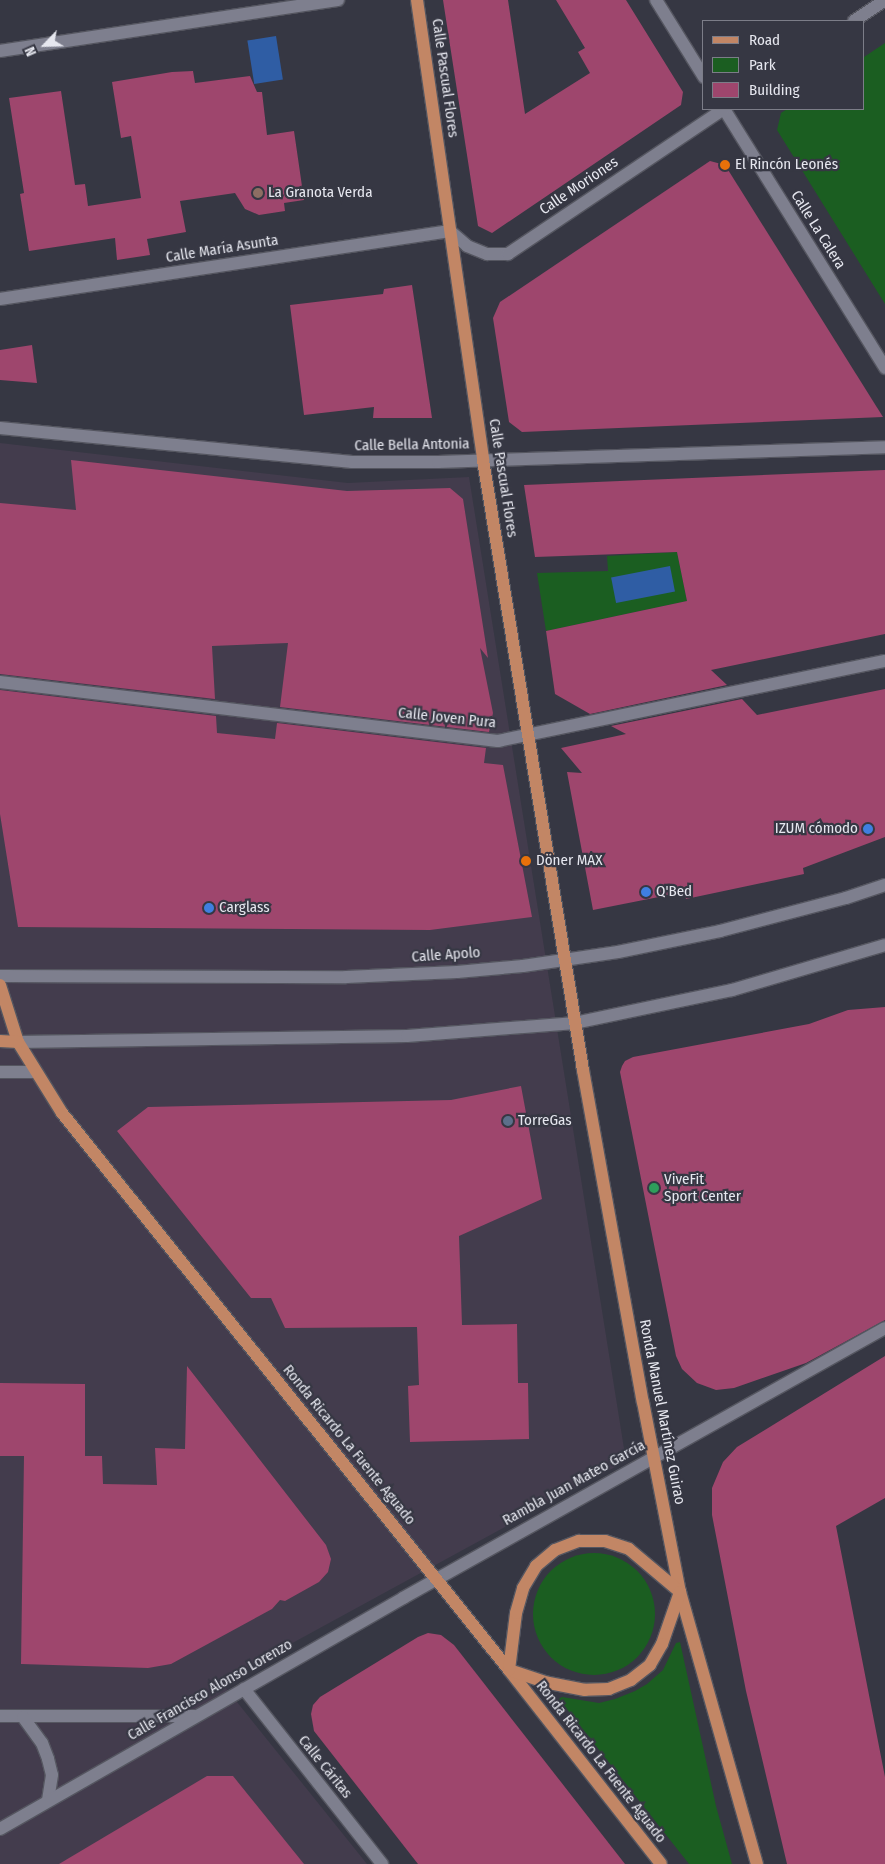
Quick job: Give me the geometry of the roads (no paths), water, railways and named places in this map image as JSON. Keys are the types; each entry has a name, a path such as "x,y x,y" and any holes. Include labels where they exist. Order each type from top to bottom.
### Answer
{"main road":[{"name":"Calle Pascual Flores","path":"417,0 483,460 565,960"},
{"name":"Ronda Manuel Martínez Guirao","path":"565,960 653,1456 680,1592 757,1864"},
{"name":"Ronda Ricardo La Fuente Aguado","path":"0,985 18,1042 62,1113 509,1670 661,1864"},
{"path":"0,1041 18,1042"},
{"path":"579,1541 605,1541 629,1549 680,1592 662,1644 650,1665 631,1680 609,1689 584,1690 548,1683 509,1670 516,1613 523,1588 536,1566 556,1550 579,1541"}],"street":[{"path":"0,51 338,0"},
{"path":"656,0 702,75"},
{"path":"855,20 885,0"},
{"name":"Calle Moriones","path":"450,231 467,246 487,254 508,254 723,110"},
{"name":"Calle La Calera","path":"725,110 885,368"},
{"name":"Calle María Asunta","path":"0,299 450,231"},
{"name":"Calle Bella Antonia","path":"0,428 322,461 483,460 885,447"},
{"name":"Calle Joven Pura","path":"0,682 498,741 885,661"},
{"name":"Calle Apolo","path":"0,976 346,977 457,972 618,952 720,931 846,898 885,885"},
{"path":"18,1042 407,1036 575,1022 732,990 885,945"},
{"path":"0,1072 35,1072"},
{"name":"Rambla Juan Mateo García","path":"436,1579 885,1328"},
{"name":"Calle Francisco Alonso Lorenzo","path":"0,1829 436,1579"},
{"name":"Calle Cáritas","path":"244,1689 382,1864"},
{"path":"0,1716 197,1716"},
{"path":"23,1716 42,1743 48,1758 52,1775 48,1801"}],"water":[{"path":"276,36 283,79 254,84 247,41"},
{"path":"670,566 675,592 616,603 611,577"}],"place":[{"name":"El Rincón Leonés","path":"725,165"},
{"name":"La Granota Verda","path":"258,193"},
{"name":"IZUM cómodo","path":"868,829"},
{"name":"Döner MAX","path":"526,861"},
{"name":"Q'Bed","path":"646,892"},
{"name":"Carglass","path":"209,908"},
{"name":"TorreGas","path":"508,1121"},
{"name":"ViveFit Sport Center","path":"654,1188"}]}
